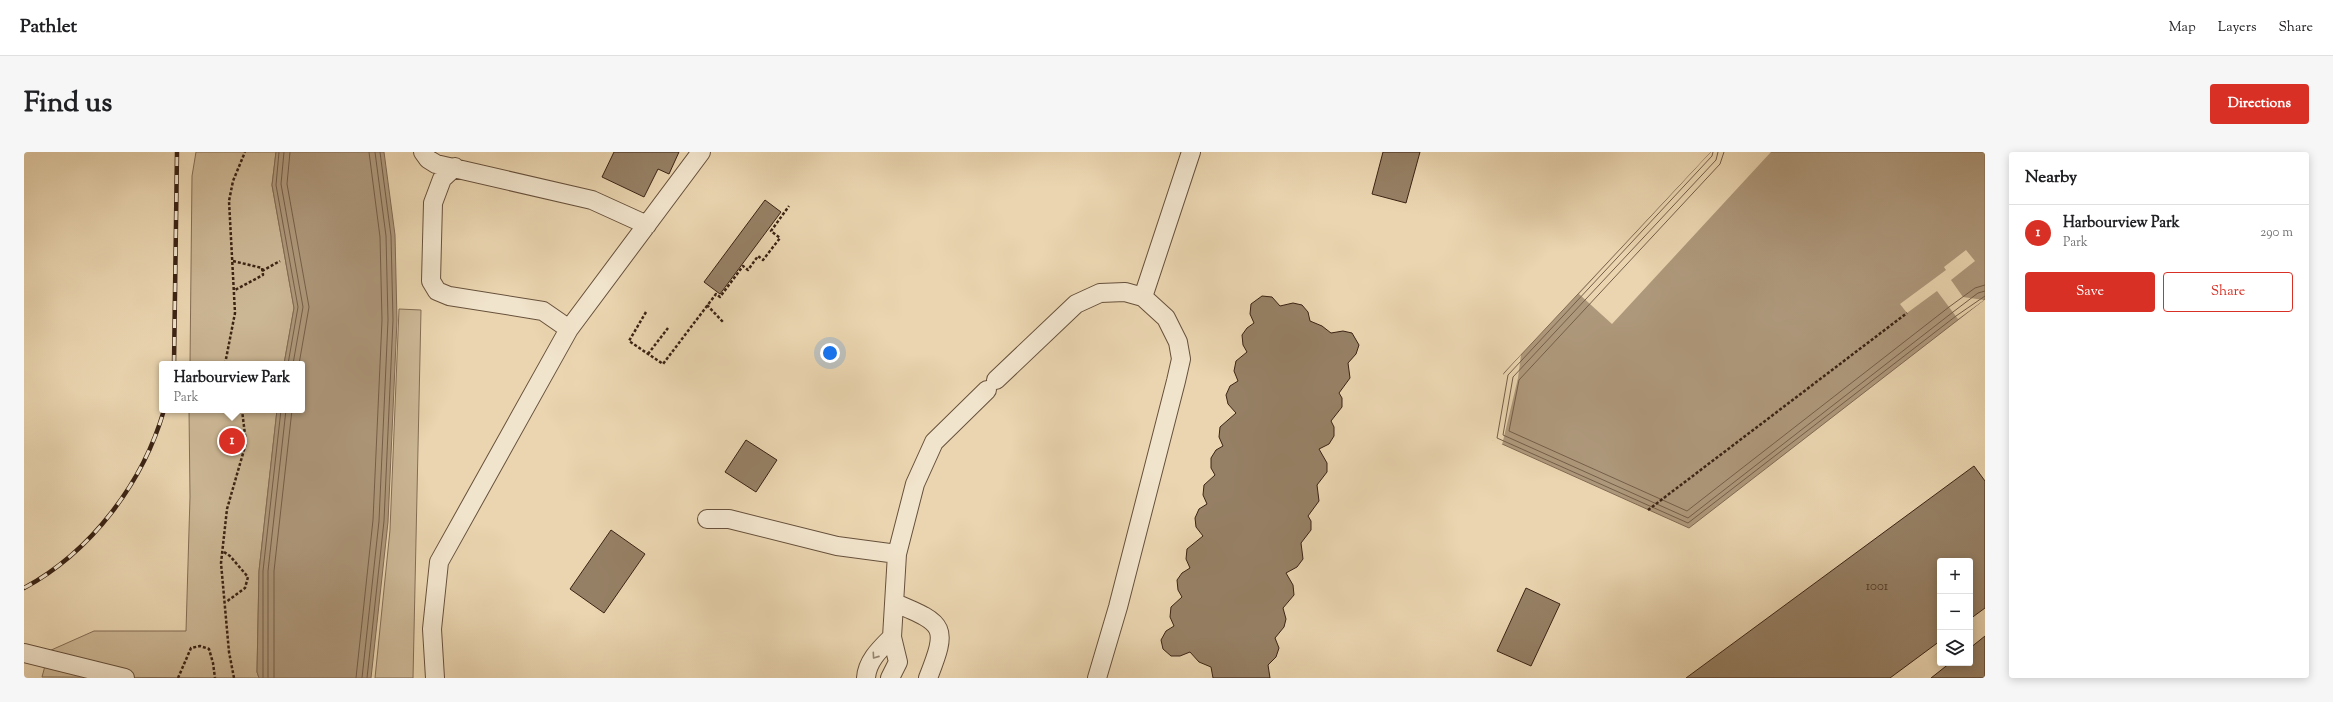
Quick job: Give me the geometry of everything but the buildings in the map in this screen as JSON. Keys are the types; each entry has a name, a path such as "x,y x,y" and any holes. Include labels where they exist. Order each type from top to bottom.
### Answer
{"street":[{"path":"423,152 428,159 436,164 592,200 647,225"},
{"path":"435,678 432,629 439,562 569,329 701,152"},
{"path":"1143,297 1191,152"},
{"path":"455,168 442,179 433,203 431,281 437,291 449,296 543,311 569,329"},
{"path":"890,678 898,662 892,638 897,554 916,484 934,442 1076,304 1100,293 1125,292 1143,297 1166,318 1178,342 1180,359 1118,607 1097,678"},
{"path":"707,519 729,519 824,543 897,554"},
{"path":"895,603 923,615 936,626 941,636 940,648 928,678"},
{"path":"866,678 866,669 876,653 892,638"},
{"path":"24,653 125,678"}],"path":[{"path":"226,361 235,313 235,290 229,201 232,181 245,152"},
{"path":"646,312 629,341 663,364 716,294 720,297 743,266 748,270 758,256 763,260 780,238 771,231 789,206"},
{"path":"233,261 262,268 263,275 257,280 235,290"},
{"path":"262,271 280,261"},
{"path":"707,305 723,322"},
{"path":"1648,510 1907,313"},
{"path":"648,354 668,328"},
{"path":"234,678 229,652 226,602 221,563 224,552 224,529 227,509 246,444 242,413"},
{"path":"224,552 230,556 248,576 245,588 226,602"},
{"path":"178,678 188,651 191,648 200,646 208,649 212,655 215,678"}],"shaded area":[{"path":"196,152 276,152 272,185 294,308 285,361 190,361 192,176"},
{"path":"399,309 421,310 413,678 375,678 390,530"},
{"path":"189,413 277,413 259,571 257,672 259,678 42,677 49,651 94,631 186,631 190,497"}],"water":[{"path":"276,152 384,152 395,235 397,320 388,522 371,678 259,678 257,672 259,571 277,413 305,413 305,361 285,361 294,308 272,185"},
{"path":"1711,152 1985,152 1985,299 1689,528 1491,439 1504,373"}],"pier":[{"path":"1711,152 1771,152 1612,324 1579,294"},
{"path":"1966,250 1975,261 1951,280 1963,297 1984,300 1958,319 1937,291 1907,313 1900,304 1946,270 1944,267"},
{"path":"1521,355 1518,378 1502,445 1489,439 1502,376"}],"railway":[{"path":"174,361 177,152"},
{"path":"24,588 48,573 71,555 92,535 111,513 143,464 155,437 163,413"}],"place":[{"name":"Harbourview Park","path":"232,441"}]}
